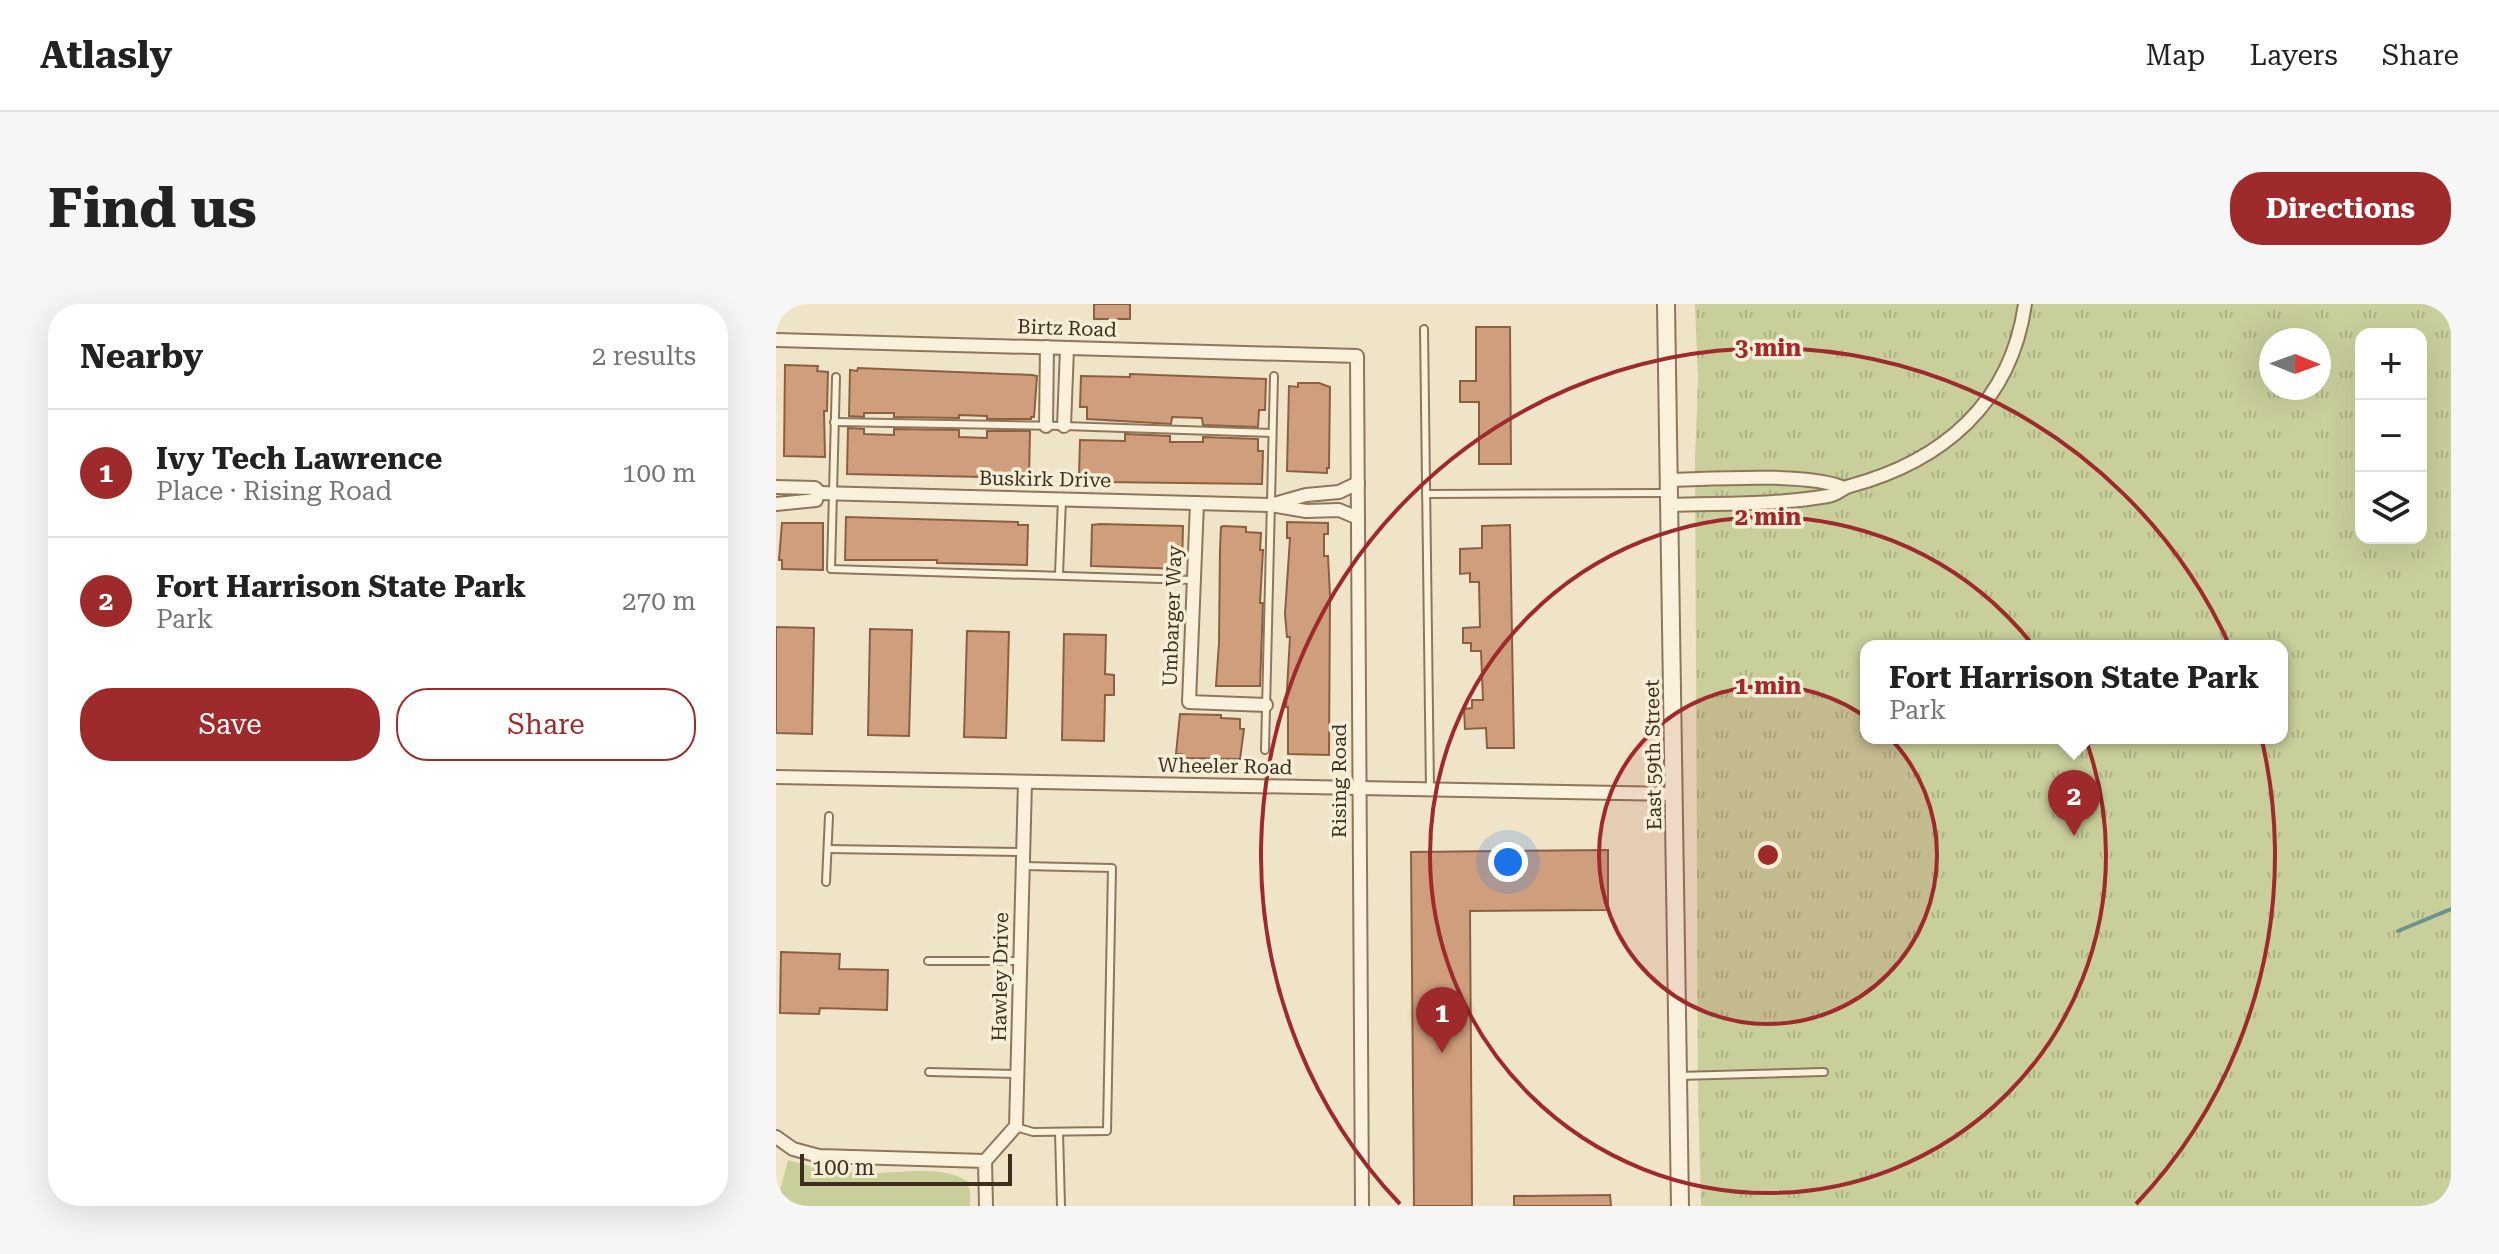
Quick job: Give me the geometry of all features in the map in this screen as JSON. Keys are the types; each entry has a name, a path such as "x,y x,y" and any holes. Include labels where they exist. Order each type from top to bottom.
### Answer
{"street":[{"name":"East 59th Street","path":"1666,304 1680,1206"},
{"path":"1669,492 1780,501 1833,496 1844,488 1917,461 1948,441 1971,420 1995,390 2016,342 2025,304"},
{"name":"Birtz Road","path":"776,340 1357,356"},
{"path":"1046,426 1047,347"},
{"path":"1064,426 1067,348"},
{"name":"Rising Road","path":"1357,356 1362,1206"},
{"path":"1669,492 1782,479 1834,483 1844,488"},
{"name":"Buskirk Drive","path":"1270,505 1306,495 1339,492 1358,483"},
{"name":"Buskirk Drive","path":"776,487 815,488 818,493 816,500 776,504"},
{"name":"Buskirk Drive","path":"818,493 1270,505 1306,511 1339,510 1358,518"},
{"name":"Umbarger Way","path":"1197,503 1189,702 1266,705"},
{"name":"Wheeler Road","path":"776,777 1674,794"},
{"name":"Hawley Drive","path":"1016,1126 1025,782"},
{"path":"986,1206 985,1161 1016,1126"},
{"path":"776,1137 793,1149 819,1156 985,1161"}],"lane":[{"path":"1424,329 1430,790"},
{"path":"1265,750 1274,376"},
{"path":"836,377 831,569 1193,580"},
{"path":"834,422 1272,433"},
{"path":"1426,494 1669,492"},
{"path":"1059,574 1062,499"},
{"path":"826,882 829,816"},
{"path":"828,849 1023,852"},
{"path":"1016,1126 1033,1132 1107,1131 1112,868 1023,866"},
{"path":"928,961 1020,961"},
{"path":"929,1072 1017,1074"},
{"path":"1678,1076 1824,1072"},
{"path":"1059,1132 1061,1206"}],"green space":[{"path":"1695,304 2451,304 2451,1206 1701,1206 1695,458 1698,381"},
{"path":"788,1160 852,1172 946,1173 967,1181 970,1206 776,1206"}],"building":[{"path":"1094,304 1130,304 1130,319 1094,319"},
{"path":"1476,327 1510,327 1511,464 1479,464 1479,402 1460,402 1460,381 1476,381"},
{"path":"785,365 818,366 817,371 828,372 827,411 824,411 825,457 784,456"},
{"path":"858,368 1037,376 1034,417 894,417 894,413 849,416 850,370 857,371"},
{"path":"1130,374 1266,379 1265,410 1259,410 1258,427 1203,425 1202,418 1172,417 1171,424 1087,419 1087,407 1080,407 1081,376 1130,377"},
{"path":"1298,383 1319,383 1330,387 1327,473 1287,471 1289,386 1298,387"},
{"path":"848,428 864,429 864,434 894,435 894,429 959,430 959,437 987,438 987,431 1030,431 1029,478 847,474"},
{"path":"1125,434 1170,436 1170,442 1203,442 1203,437 1258,439 1258,451 1263,451 1262,484 1103,482 1079,477 1080,440 1125,441"},
{"path":"846,517 1018,522 1018,525 1028,525 1027,565 937,563 937,560 845,560"},
{"path":"1287,522 1328,523 1328,534 1324,534 1324,556 1328,556 1330,595 1329,755 1288,754 1286,707 1290,637 1287,637 1285,614 1290,538 1287,538"},
{"path":"782,523 823,523 823,570 782,569 782,560 779,560"},
{"path":"1092,525 1183,526 1182,569 1091,566"},
{"path":"1510,525 1514,748 1487,748 1486,728 1465,729 1464,709 1472,708 1472,700 1483,700 1481,651 1471,651 1471,643 1463,643 1463,628 1480,627 1479,582 1470,582 1470,573 1460,574 1460,549 1482,548 1482,526"},
{"path":"1223,526 1246,527 1246,532 1261,533 1260,603 1263,603 1260,686 1216,686"},
{"path":"776,627 814,628 812,734 776,733"},
{"path":"870,629 912,630 909,736 868,735"},
{"path":"967,631 1009,632 1006,738 964,737"},
{"path":"1064,634 1106,635 1105,674 1114,675 1114,695 1105,695 1104,741 1062,740"},
{"path":"1180,714 1221,715 1221,718 1240,719 1240,729 1244,729 1240,759 1182,758 1182,754 1176,754"},
{"path":"1608,850 1608,910 1470,911 1472,1206 1414,1206 1411,852"},
{"path":"781,952 840,954 839,969 888,970 887,1010 820,1008 819,1014 780,1013"},
{"path":"1610,1195 1611,1206 1514,1206 1514,1196"}],"waterway":[{"path":"2398,931 2451,909"}],"place":[{"name":"Fort Harrison State Park","path":"2074,836"},
{"name":"Ivy Tech Lawrence","path":"1442,1053"}]}
